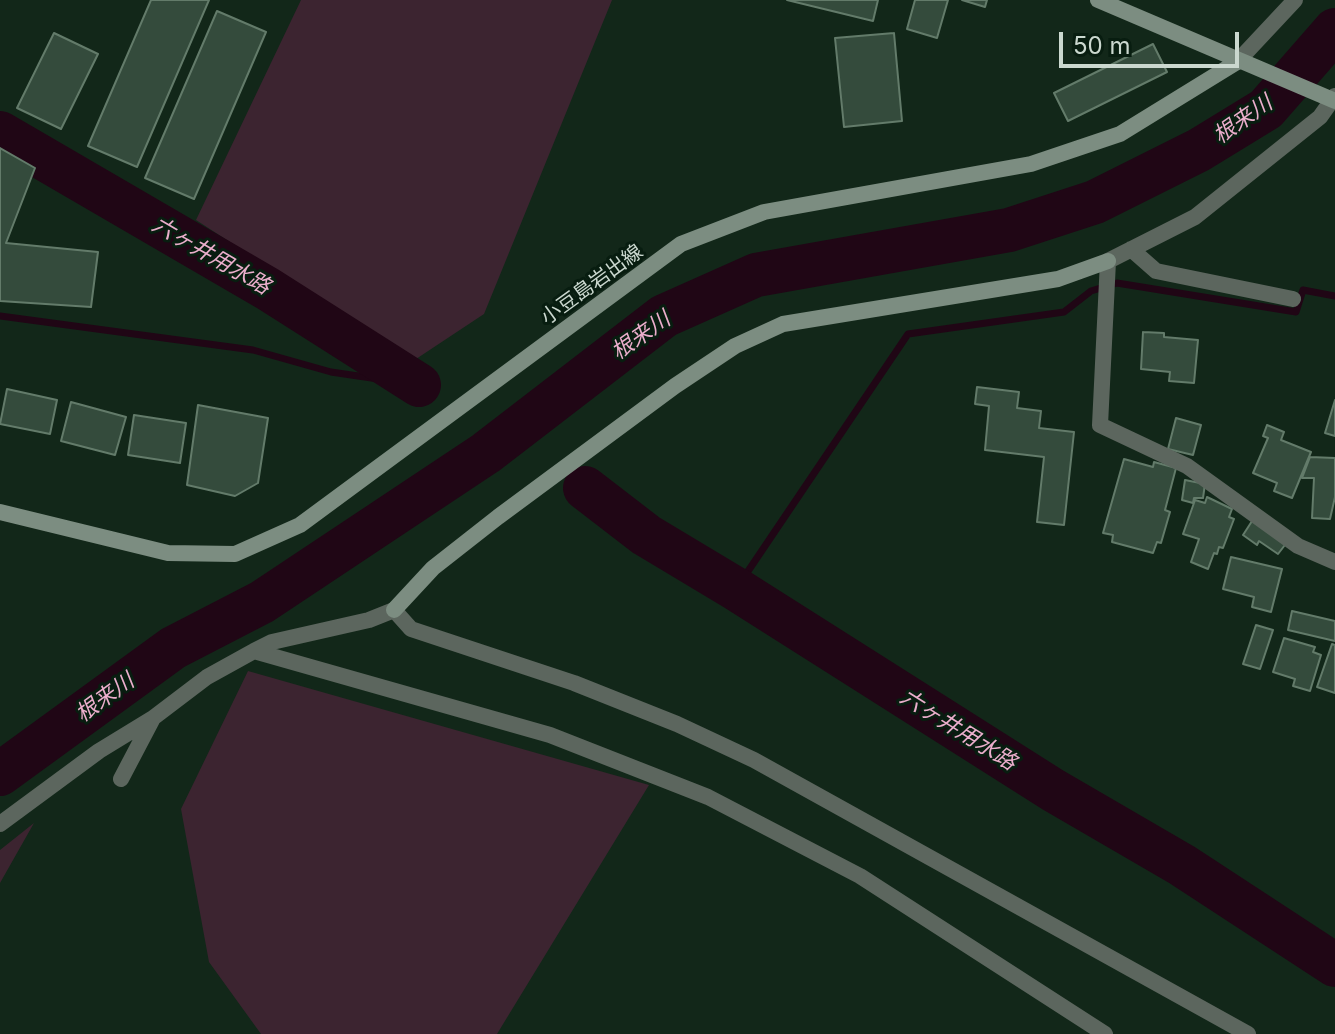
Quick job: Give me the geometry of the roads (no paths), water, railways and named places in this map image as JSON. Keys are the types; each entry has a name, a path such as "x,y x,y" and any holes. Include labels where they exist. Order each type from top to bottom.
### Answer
{"main road":[{"path":"1098,0 1237,62 1330,98"},
{"name":"小豆島岩出線","path":"0,512 168,553 235,554 300,525 681,244 764,212 1031,164 1120,134 1237,62"},
{"path":"394,610 433,568 498,517 675,386 735,346 783,324 1058,279 1108,261"}],"street":[{"path":"1237,62 1295,0"},
{"path":"1330,98 1320,117 1195,217 1108,261 1100,425 1187,466 1298,546 1335,562"},
{"path":"1131,249 1156,271 1293,299"},
{"path":"0,824 207,677 254,651 272,642 369,620 394,610 411,629 574,683 625,706 677,724 754,760 1248,1034"},
{"path":"254,651 550,735 708,797 860,876 1105,1034"},
{"path":"121,779 153,718"}],"waterway":[{"name":"根来川","path":"0,774 173,648 262,602 486,453 664,316 756,275 1009,230 1095,202 1199,150 1266,109 1335,30"},
{"name":"六ヶ井用水路","path":"0,133 268,289 419,385"},
{"path":"736,589 908,334 1064,312 1091,291 1117,283 1296,312 1303,290 1335,296"},
{"path":"0,316 253,350 331,372 419,385"},
{"name":"六ヶ井用水路","path":"585,488 646,535 1053,790 1182,865 1335,965"}]}
